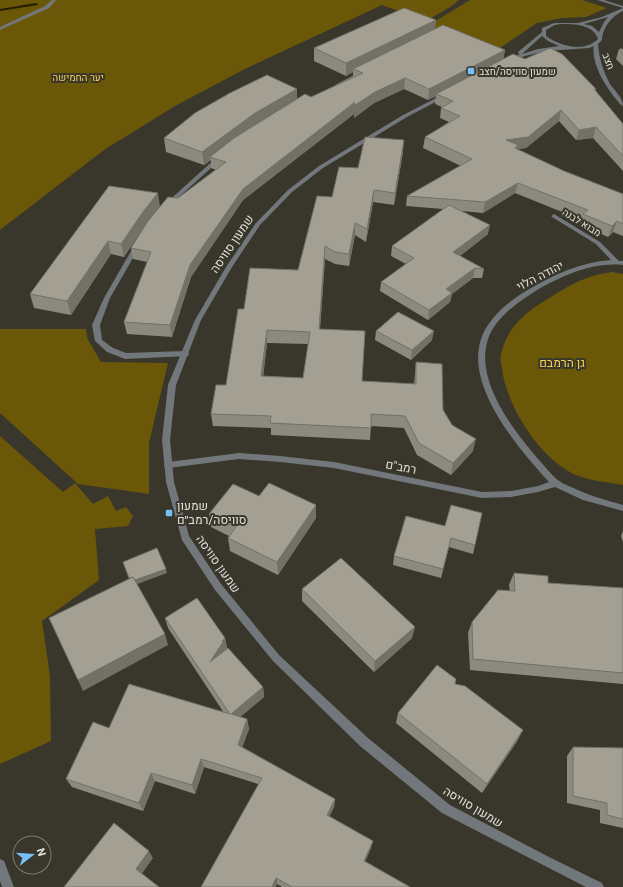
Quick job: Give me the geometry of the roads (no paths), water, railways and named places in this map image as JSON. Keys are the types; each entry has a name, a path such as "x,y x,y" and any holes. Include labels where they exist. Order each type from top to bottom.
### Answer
{"street":[{"path":"0,29 47,7 54,0"},
{"path":"599,0 623,8"},
{"path":"615,14 590,21 548,26 527,49 503,64 532,52 551,48 585,47 596,44 606,22 623,8"},
{"path":"569,23 590,27 600,36"},
{"path":"543,33 548,40 570,47"},
{"name":"חצב","path":"596,44 597,60 606,80 623,104"},
{"path":"334,87 370,69"},
{"name":"שמעון סוויסה","path":"452,91 405,116 321,167 290,191 258,224 229,267 198,320 172,385 166,440 170,482 185,537 218,588 276,658 364,742 446,809 598,887"},
{"path":"163,209 197,176 227,152"},
{"name":"מבוא לבנה","path":"554,216 587,236 620,263"},
{"path":"140,241 107,298 96,325 99,341 110,350 125,356 185,354"},
{"name":"יהודה הלוי","path":"555,483 522,447 495,403 483,374 482,347 494,322 524,294 561,275 594,264 620,263"},
{"name":"רמב\"ם","path":"168,465 239,456 280,459 334,466 482,495 511,494 538,489 555,483"},
{"path":"555,483 586,498 623,508"},
{"path":"0,865 8,887"}],"waterway":[{"path":"0,10 36,4"}],"place":[{"name":"שמעון סוויסה/חצב","path":"471,71"},
{"name":"שמעון סוויסה/רמב״ם","path":"169,513"}],"park label":[{"name":"יער החמישה","path":"78,77"},
{"name":"גן הרמבם","path":"562,363"}]}
